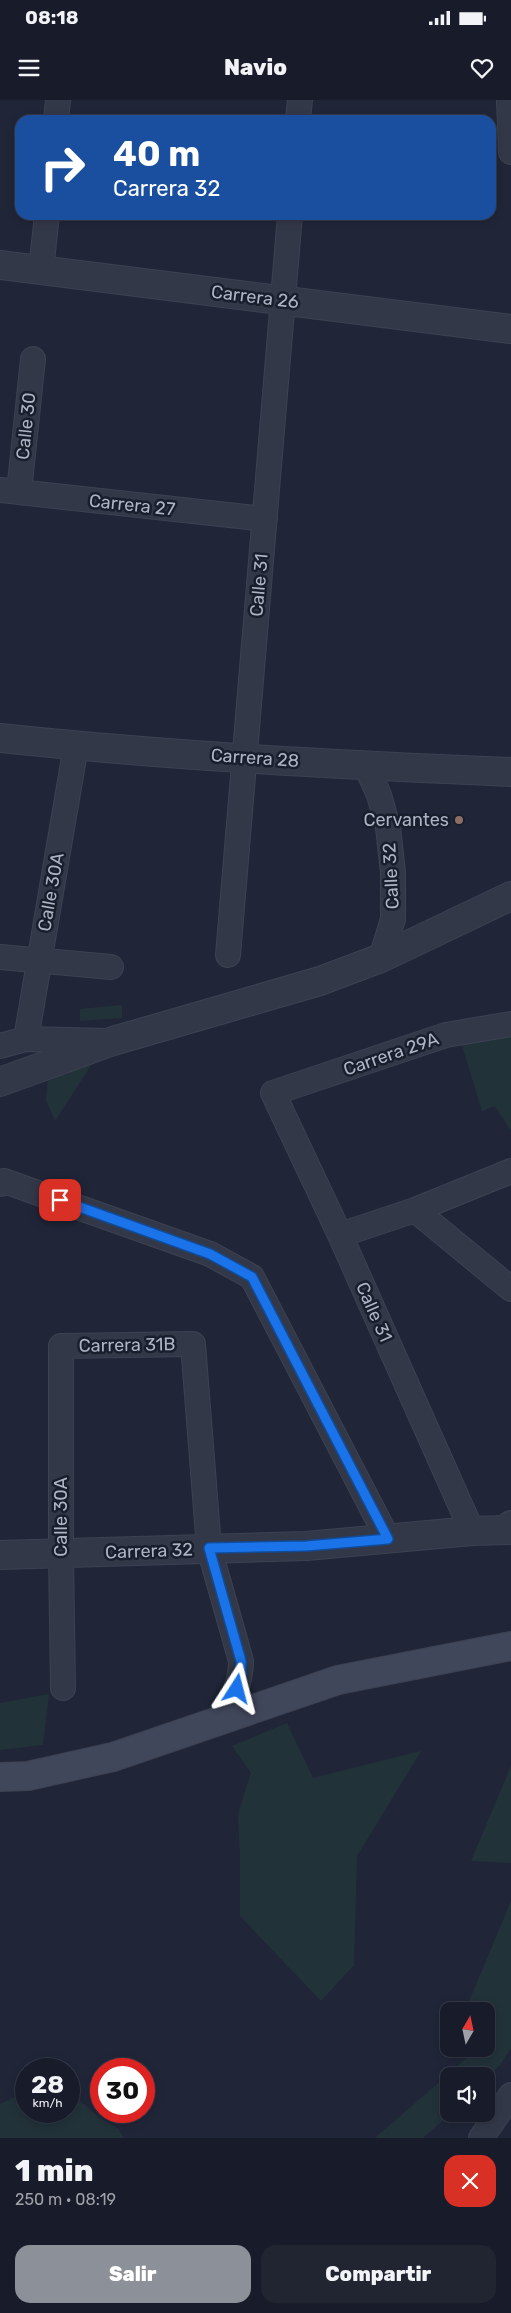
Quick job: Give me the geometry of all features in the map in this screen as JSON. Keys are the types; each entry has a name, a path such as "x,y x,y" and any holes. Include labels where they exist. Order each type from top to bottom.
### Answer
{"main road":[{"path":"0,1776 28,1776 79,1766 224,1720 338,1680 511,1646"}],"street":[{"path":"56,115 58,100"},
{"path":"298,115 300,100"},
{"path":"509,100 511,152"},
{"path":"41,270 46,220"},
{"name":"Calle 31","path":"228,955 290,220"},
{"name":"Carrera 26","path":"0,265 511,329"},
{"name":"Calle 30","path":"9,491 33,359"},
{"name":"Carrera 27","path":"9,491 265,519"},
{"name":"Carrera 28","path":"0,738 76,746 245,758 366,766 511,772"},
{"name":"Calle 30A","path":"26,1039 76,746"},
{"name":"Calle 32","path":"366,766 379,794 388,827 393,873 393,920 381,958"},
{"path":"0,1082 112,1041 320,981 381,958 511,896"},
{"path":"0,957 112,967"},
{"name":"Carrera 29A","path":"273,1093 446,1035 511,1024"},
{"path":"0,1046 26,1039 112,1041"},
{"name":"Calle 31","path":"273,1093 340,1234 472,1531"},
{"path":"340,1234 415,1210 511,1171"},
{"path":"2,1182 210,1254 252,1277 388,1539"},
{"path":"415,1210 511,1289"},
{"name":"Carrera 31B","path":"61,1346 194,1344 209,1548"},
{"name":"Calle 30A","path":"61,1346 63,1688"},
{"name":"Carrera 32","path":"0,1555 306,1546 509,1528"},
{"path":"209,1548 241,1661 239,1682 224,1720"},
{"path":"482,2138 510,2100"}],"shaded area":[{"path":"122,1005 122,1018 80,1021 80,1009"},
{"path":"511,1027 511,1131 495,1106 482,1111 461,1042"},
{"path":"99,1053 55,1121 46,1100 48,1078 0,1096 0,1090"},
{"path":"49,1694 43,1745 0,1750 0,1703"},
{"path":"287,1723 313,1778 421,1751 357,1856 354,1965 321,2001 240,1916 238,1814 251,1773 232,1746"},
{"path":"511,1766 511,1863 471,1861"},
{"path":"511,1901 511,2048 495,2070 495,2067 456,2067 467,2058 495,2058 495,2002 469,2002"},
{"path":"440,2081 441,2122 423,2138 375,2138"},
{"path":"15,2097 15,2123 80,2123 80,2101 90,2109 90,2123 109,2123 119,2129 123,2138 0,2138 0,2104"}],"place":[{"name":"Cervantes","path":"459,820"}],"route":[{"path":"60,1200 210,1254 252,1277 388,1539 306,1546 209,1548 241,1661 241,1676 237,1689"}]}
